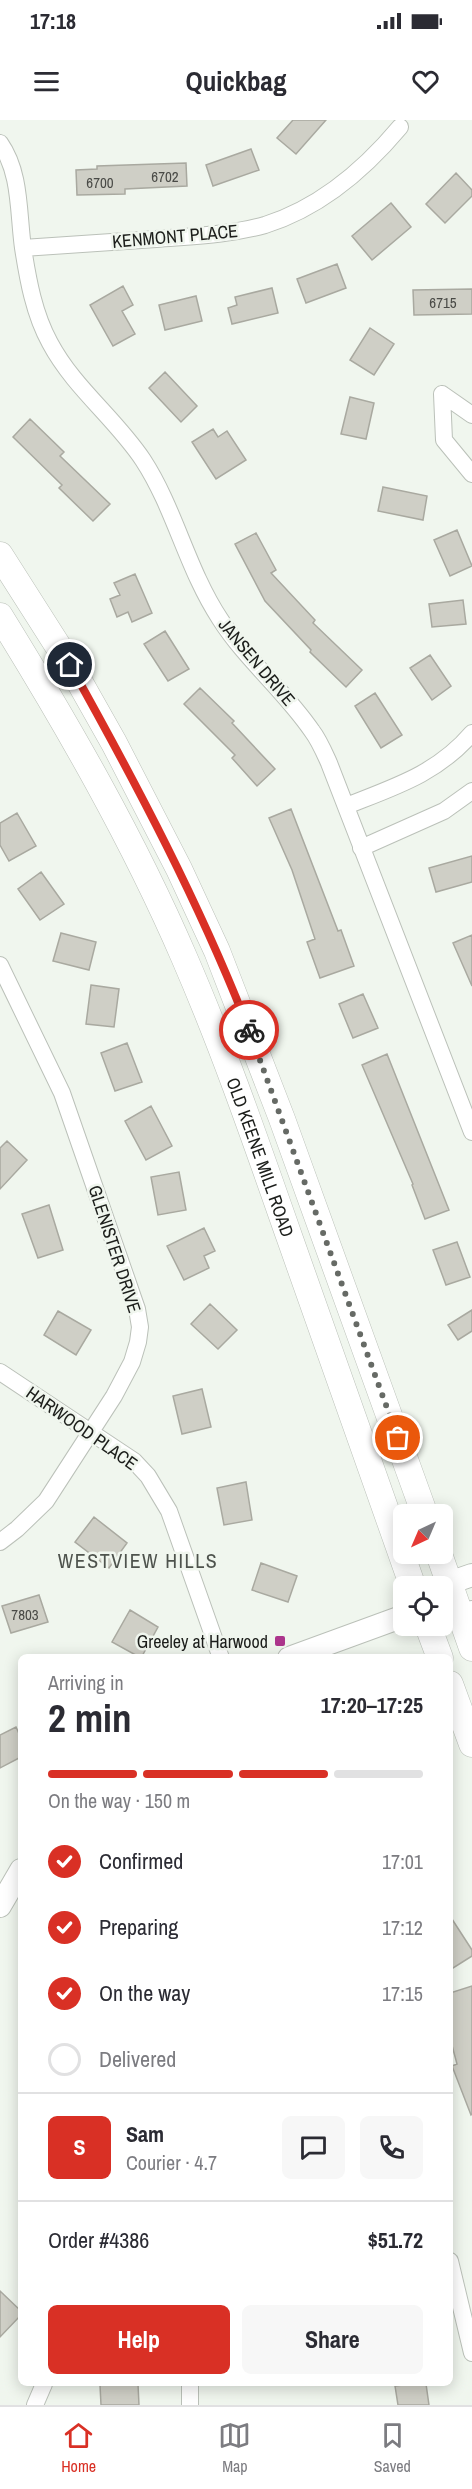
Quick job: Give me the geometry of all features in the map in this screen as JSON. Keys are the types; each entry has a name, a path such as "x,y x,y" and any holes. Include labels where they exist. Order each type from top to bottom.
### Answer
{"main road":[{"name":"OLD KEENE MILL ROAD","path":"0,555 70,665 114,743 179,869 217,951 282,1119 421,1504"},
{"name":"OLD KEENE MILL ROAD","path":"0,616 95,777 183,955 217,1035 409,1576"},
{"path":"444,1564 454,1582 458,1614 472,1648"},
{"path":"432,1636 438,1654"},
{"path":"453,1692 472,1744"}],"street":[{"name":"KENMONT PLACE","path":"23,248 210,235 266,224 299,211 335,189 385,145 400,127"},
{"name":"JANSEN DRIVE","path":"0,142 16,179 23,248 34,306 60,361 74,381 124,434 143,461 164,499 192,568 219,618 249,659 313,732 329,763 472,1132"},
{"path":"472,415 442,394 444,440 472,474"},
{"path":"346,807 420,777 461,746 472,733"},
{"path":"361,848 444,811 472,791"},
{"name":"GLENISTER DRIVE","path":"0,965 62,1093 137,1309 140,1327 132,1362 46,1501 0,1542"},
{"name":"HARWOOD PLACE","path":"0,1372 134,1461 148,1476 161,1494 220,1654"},
{"path":"300,1654 393,1620"},
{"path":"0,1906 18,1875"},
{"path":"453,2274 472,2353"},
{"path":"35,2405 43,2386"},
{"path":"190,2386 190,2405"}],"building":[{"path":"293,120 326,120 296,154 277,138"},
{"path":"251,149 259,170 213,186 206,165"},
{"path":"186,163 187,186 125,189 125,194 77,195 76,170 97,169 97,166"},
{"path":"456,173 472,190 472,196 445,223 426,204"},
{"path":"391,203 411,227 372,260 352,236"},
{"path":"337,264 346,288 306,303 297,279"},
{"path":"123,286 133,305 122,311 135,334 113,346 90,305"},
{"path":"272,288 278,313 232,324 228,308 237,305 235,297"},
{"path":"472,289 472,314 414,315 413,290"},
{"path":"196,296 202,321 165,330 159,305"},
{"path":"370,328 394,344 374,375 350,360"},
{"path":"165,372 197,406 181,422 149,388"},
{"path":"350,397 374,403 366,439 341,434"},
{"path":"30,419 64,452 60,456 110,504 93,521 59,488 62,485 13,437"},
{"path":"213,429 218,437 227,431 246,460 216,479 192,442"},
{"path":"383,487 427,496 423,520 378,511"},
{"path":"457,530 472,566 450,576 434,540"},
{"path":"256,533 276,570 271,573 315,620 313,623 362,670 346,687 310,652 311,650 265,601 235,544"},
{"path":"135,574 152,613 132,622 128,612 117,617 110,599 120,595 114,583"},
{"path":"463,600 466,624 432,627 429,604"},
{"path":"165,631 189,669 168,681 144,644"},
{"path":"430,655 451,686 432,700 410,668"},
{"path":"200,688 234,721 232,723 275,769 257,786 232,758 235,755 184,704"},
{"path":"375,693 402,735 381,748 355,706"},
{"path":"291,809 338,931 341,930 354,966 320,978 307,942 315,939 292,870 269,818"},
{"path":"17,813 36,846 9,861 0,845 0,823"},
{"path":"472,856 472,882 436,892 429,868"},
{"path":"41,872 64,904 40,920 18,889"},
{"path":"61,933 96,942 89,970 53,961"},
{"path":"472,935 472,986 453,943"},
{"path":"91,985 119,989 114,1027 86,1024"},
{"path":"363,994 378,1028 353,1038 339,1004"},
{"path":"127,1043 142,1082 115,1091 101,1053"},
{"path":"387,1054 449,1210 425,1219 413,1184 362,1065"},
{"path":"151,1106 172,1146 146,1160 125,1121"},
{"path":"7,1141 27,1160 0,1189 0,1148"},
{"path":"179,1172 186,1210 158,1215 151,1177"},
{"path":"49,1205 63,1250 38,1258 22,1214"},
{"path":"204,1228 215,1251 204,1256 209,1268 184,1280 167,1246"},
{"path":"457,1242 470,1277 446,1285 433,1250"},
{"path":"210,1304 237,1330 218,1349 191,1324"},
{"path":"472,1310 472,1331 458,1340 448,1325"},
{"path":"58,1311 91,1330 76,1355 44,1335"},
{"path":"202,1389 211,1427 182,1434 173,1396"},
{"path":"246,1482 252,1520 224,1525 217,1488"},
{"path":"94,1517 127,1543 109,1568 75,1542"},
{"path":"261,1563 297,1576 288,1602 252,1590"},
{"path":"39,1595 48,1622 11,1633 2,1606"},
{"path":"130,1610 158,1627 143,1654 134,1654 112,1642"},
{"path":"16,1727 18,1731 18,1759 0,1768 0,1735"},
{"path":"453,1921 472,1950 472,1956 453,1968"},
{"path":"472,1986 471,2115 453,2069 453,2066 457,2064 453,2049 453,1992"},
{"path":"0,2291 18,2308 18,2318 0,2337"},
{"path":"100,2386 138,2386 139,2405 101,2405"},
{"path":"395,2386 426,2386 429,2405 398,2405"}],"way so far":[{"path":"249,1030 398,1438"}],"place":[{"name":"Greeley at Harwood","path":"280,1641"}],"district":[{"name":"WESTVIEW HILLS","path":"138,1560"}],"route":[{"path":"70,665 114,743 179,869 217,951 249,1030"}]}
